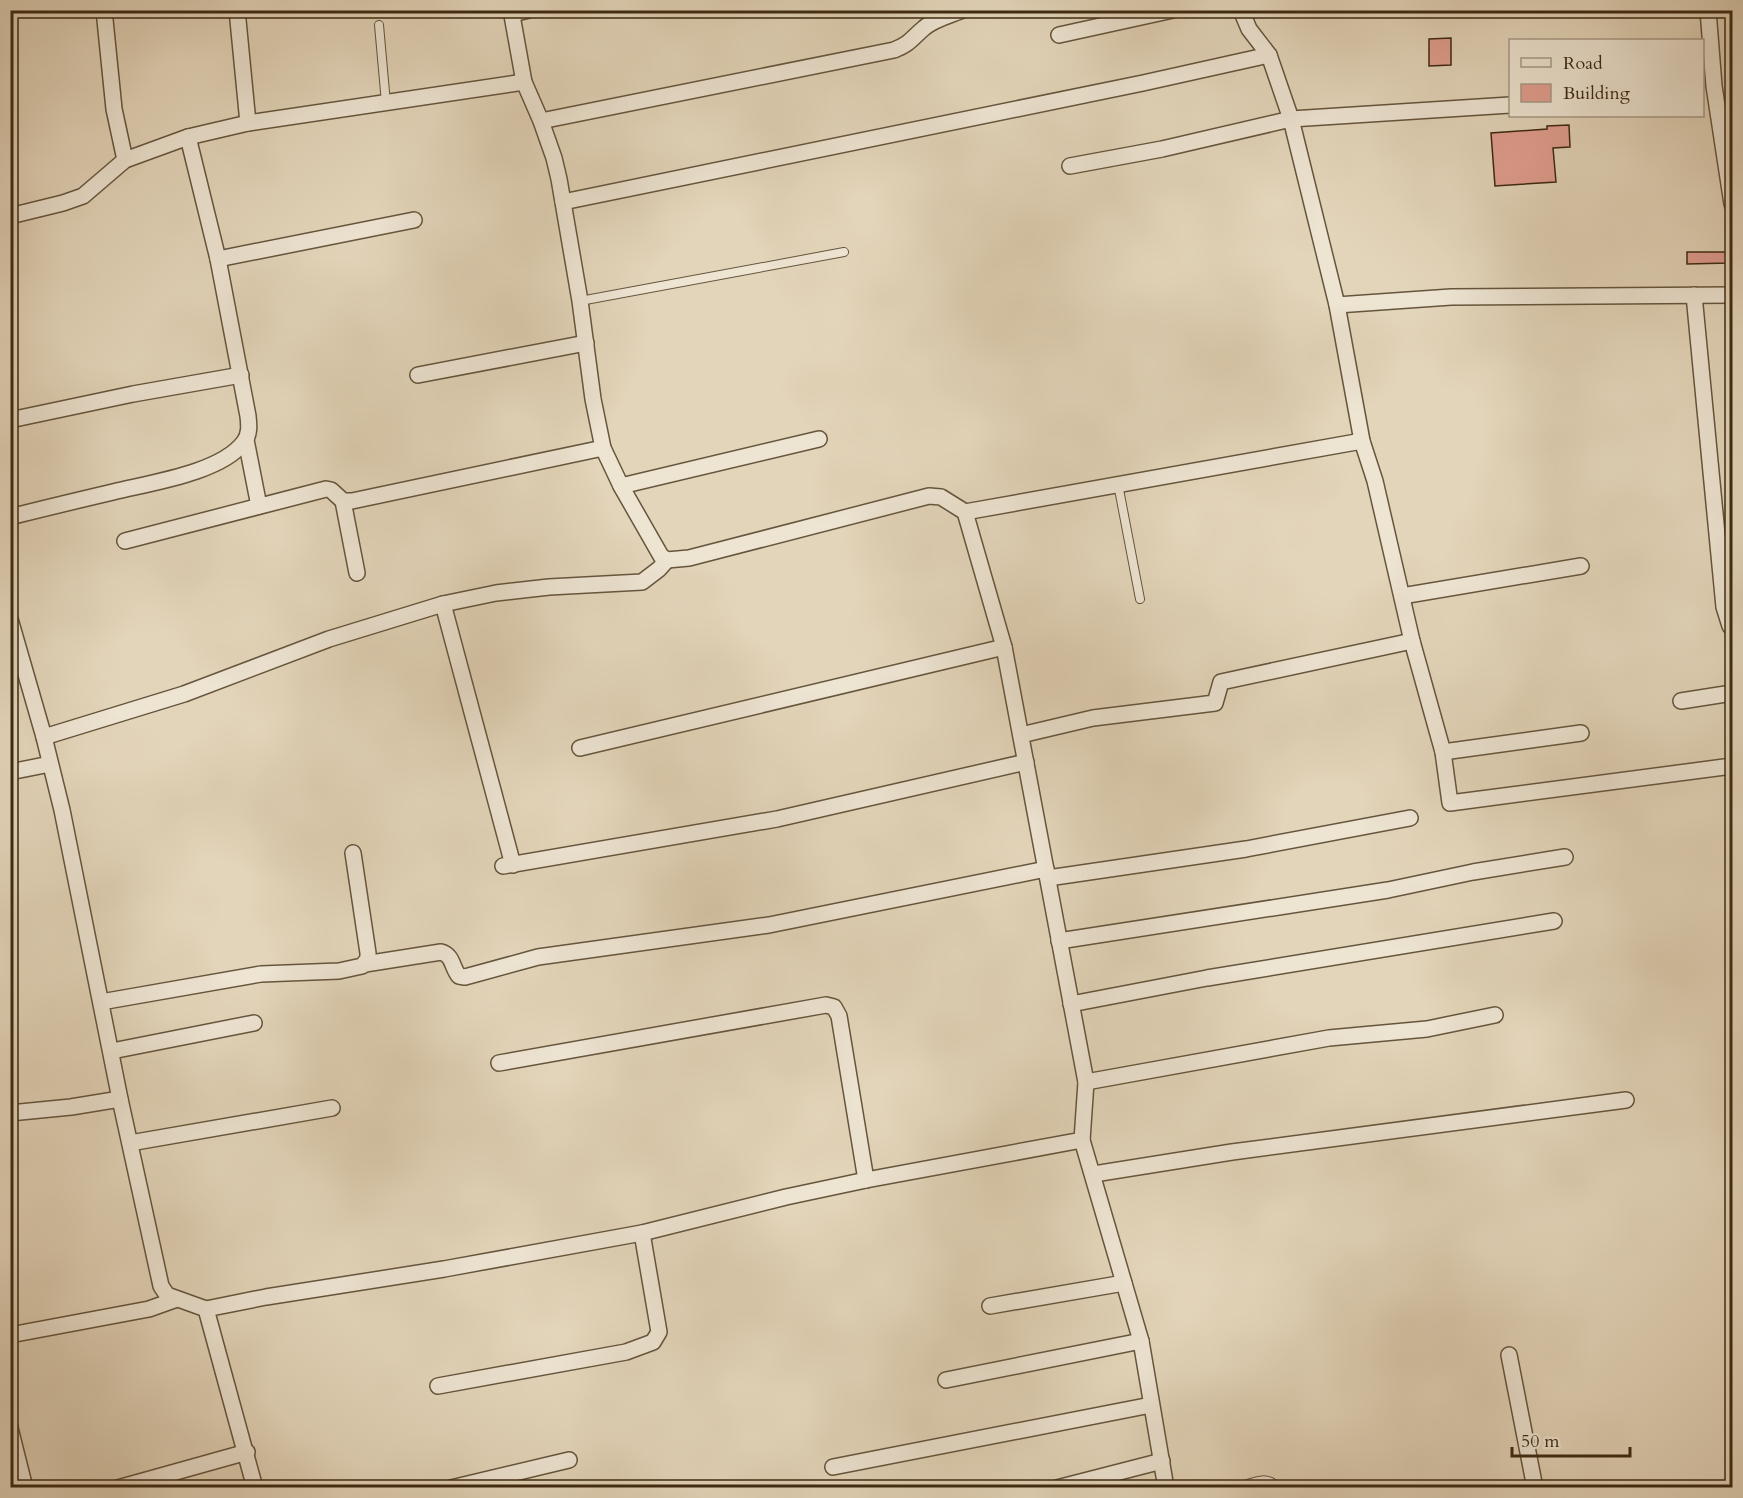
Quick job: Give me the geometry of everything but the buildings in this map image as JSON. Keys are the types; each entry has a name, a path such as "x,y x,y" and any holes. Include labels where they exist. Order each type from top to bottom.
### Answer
{"street":[{"path":"104,10 114,109 125,160"},
{"path":"237,10 248,123"},
{"path":"529,10 512,12 524,82 554,158 603,448 657,551 667,560"},
{"path":"541,121 894,50 912,41 924,27 963,10"},
{"path":"1059,35 1173,10"},
{"path":"1241,10 1249,29 1269,55 1291,119 1337,305 1362,441 1375,481 1412,640 1443,752 1450,803 1732,766"},
{"path":"1708,10 1708,86 1732,204"},
{"path":"563,202 1269,55"},
{"path":"10,216 83,196 125,160 188,137 248,123 524,82"},
{"path":"1070,166 1162,149 1291,119 1509,105"},
{"path":"10,517 190,473 225,458 236,451 246,440 249,430 248,416 241,375 218,259 188,137"},
{"path":"218,259 414,220"},
{"path":"1694,295 1724,607 1730,626"},
{"path":"1337,305 1451,297 1732,295"},
{"path":"418,375 586,343"},
{"path":"10,420 133,394 241,375"},
{"path":"621,486 819,439"},
{"path":"246,440 259,506"},
{"path":"965,512 1362,441"},
{"path":"343,501 603,448"},
{"path":"125,542 326,489 331,490 343,501 357,573"},
{"path":"44,737 184,694 329,639 443,604 496,593 549,587 642,582 667,560 689,558 929,496 942,497 965,512 1004,647 1086,1082 1082,1140 1094,1174 1141,1341 1166,1488"},
{"path":"1402,596 1581,566"},
{"path":"443,604 508,866 777,819 1026,762"},
{"path":"10,619 44,737 62,810 120,1099 162,1286 167,1295 206,1309 444,1269 642,1233 786,1197 866,1180 1082,1140"},
{"path":"1021,735 1093,718 1215,703 1221,682 1412,640"},
{"path":"580,748 1004,647"},
{"path":"1681,701 1732,693"},
{"path":"1443,752 1581,733"},
{"path":"10,772 50,764"},
{"path":"101,1002 261,974 339,971 365,964 441,952 447,953 456,972 459,976 465,977 538,957 769,925 1047,874 1246,849 1410,818"},
{"path":"353,853 368,953 365,964"},
{"path":"1059,941 1388,890 1473,872 1565,857"},
{"path":"1071,1004 1207,978 1554,921"},
{"path":"499,1064 826,1005 834,1007 839,1016 866,1180"},
{"path":"1086,1082 1329,1038 1427,1029 1495,1016"},
{"path":"112,1051 254,1023"},
{"path":"10,1113 120,1099"},
{"path":"1094,1174 1232,1152 1626,1100"},
{"path":"130,1143 332,1108"},
{"path":"438,1386 626,1352 653,1342 659,1332 642,1233"},
{"path":"990,1306 1124,1284"},
{"path":"10,1335 149,1309 177,1299"},
{"path":"206,1309 255,1488"},
{"path":"946,1380 1141,1341"},
{"path":"1509,1355 1535,1488"},
{"path":"833,1467 1151,1405"},
{"path":"10,1428 25,1488"},
{"path":"118,1488 247,1452"},
{"path":"451,1488 568,1460"},
{"path":"1057,1488 1162,1461"}],"lane":[{"path":"379,25 386,103"},
{"path":"580,302 844,252"},
{"path":"1118,484 1140,599"},
{"path":"1235,1488 1266,1479 1273,1481 1277,1488"}]}
